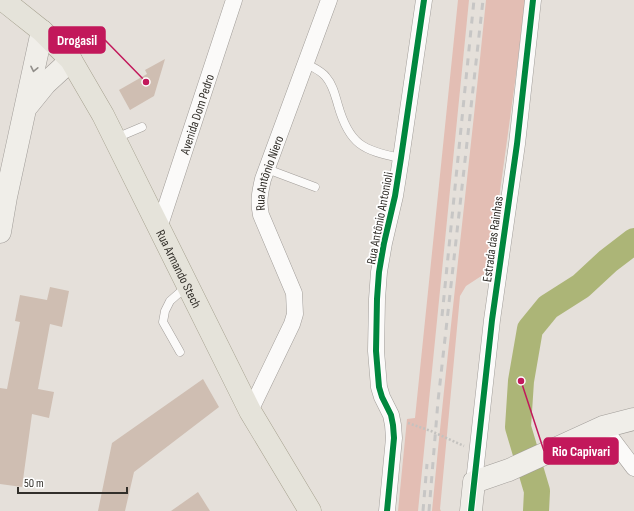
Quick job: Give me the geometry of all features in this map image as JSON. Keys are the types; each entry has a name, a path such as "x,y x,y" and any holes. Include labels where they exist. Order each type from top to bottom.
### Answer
{"main road":[{"name":"Rua Armando Stech","path":"3,0 42,31 71,60 115,138 250,412 310,511"},
{"path":"0,232 3,194 26,107 42,31"},
{"path":"26,107 45,84 71,60"},
{"path":"471,511 474,482 508,470 603,427 634,419"}],"street":[{"name":"Avenida Dom Pedro","path":"159,228 234,0"},
{"name":"Rua Antônio Niero","path":"250,412 292,324 295,314 294,293 261,215 259,203 263,179 329,0"},
{"name":"Rua Antônio Antonioli","path":"387,511 394,425 379,387 376,352 377,299 379,272 384,243 396,196 402,158 424,0"},
{"name":"Estrada das Rainhas","path":"474,482 492,320 517,144 533,0"},
{"path":"603,427 634,468"}],"lane":[{"path":"305,64 325,75 331,83 342,118 348,131 356,140 365,147 379,154 402,158"},
{"path":"115,138 142,127"},
{"path":"267,169 315,187"},
{"path":"180,352 163,322 165,311 170,301 188,286"}],"path":[{"path":"392,418 431,431 478,451"}],"shaded area":[{"path":"458,0 469,0 418,511 398,511 407,419 415,418"},
{"path":"486,0 525,0 489,271 466,286 460,296 441,511 432,511 473,128"}],"building":[{"path":"165,59 154,96 130,110 119,90 147,74 145,70"},
{"path":"50,287 69,291 62,327 50,324 38,389 54,392 49,418 32,414 22,487 0,484 0,388 7,389 20,322 15,321 20,295 47,300"},
{"path":"203,379 219,407 134,472 125,511 98,511 112,443"},
{"path":"198,492 210,511 171,511"}],"waterway":[{"path":"536,511 537,491 518,427 521,381 530,329 548,307 581,286 608,261 634,241"}],"railway":[{"path":"442,316 474,0"},
{"path":"429,511 438,401 483,0"},
{"path":"423,511 427,464"}],"cycle path":[{"path":"387,511 394,438 391,415 379,387 376,351 377,299 379,272 395,196 424,0"},
{"path":"471,511 492,320 517,144 533,0"}],"place":[{"name":"Drogasil","path":"146,82"},
{"name":"Rio Capivari","path":"521,381"}]}
